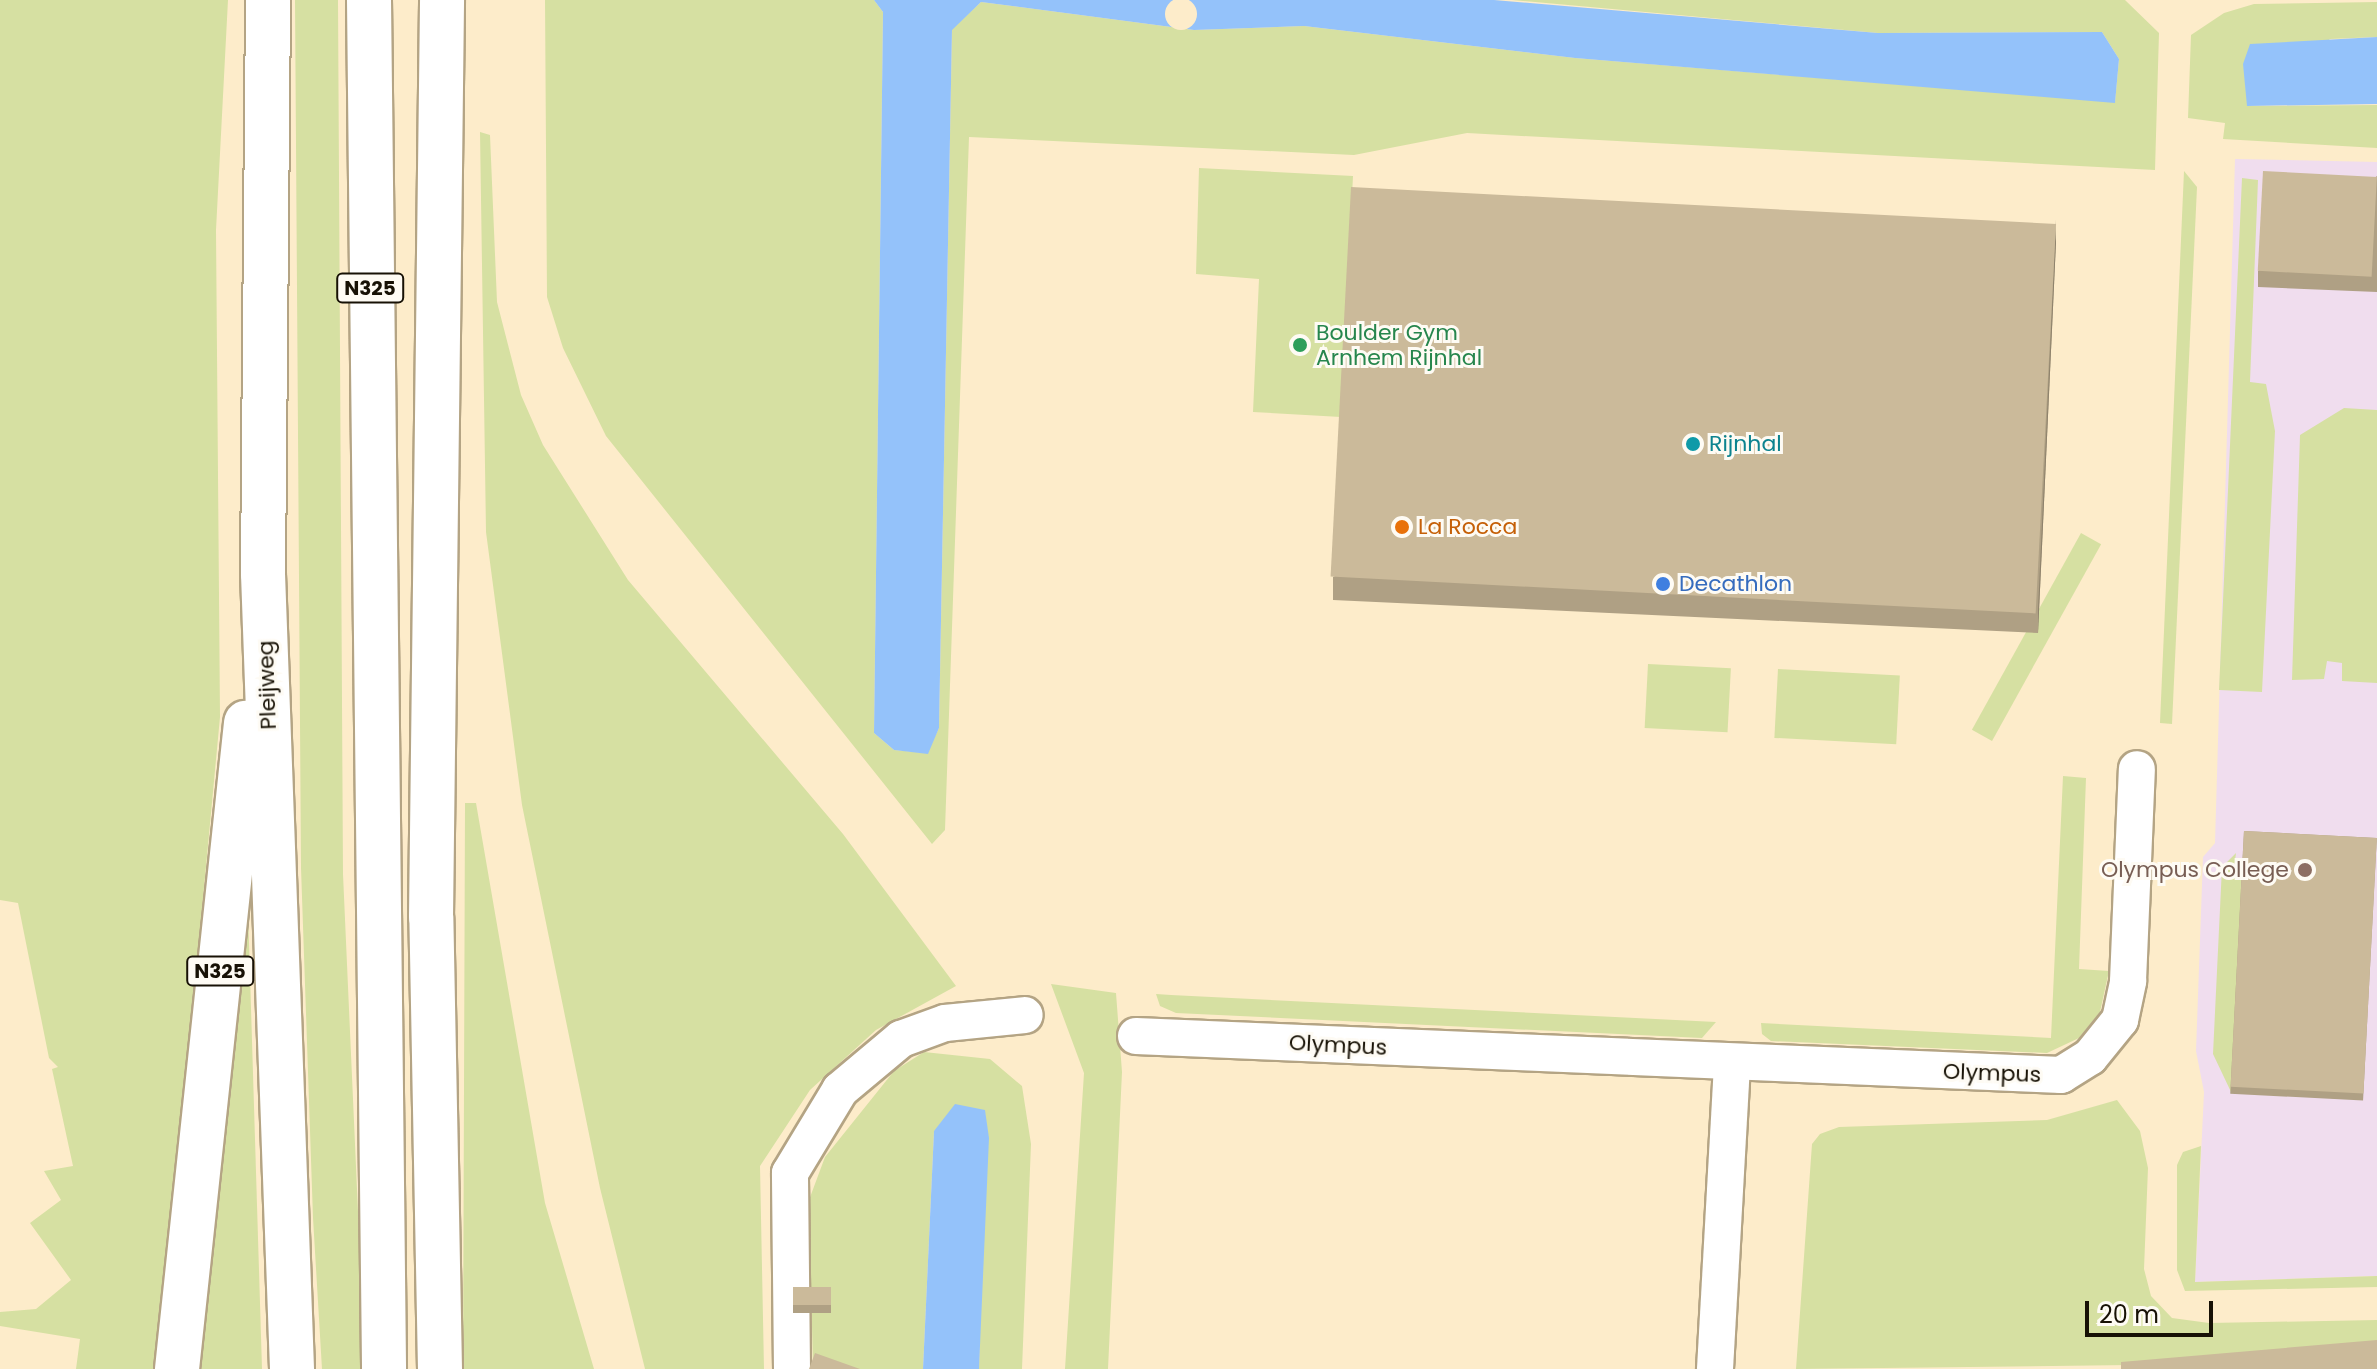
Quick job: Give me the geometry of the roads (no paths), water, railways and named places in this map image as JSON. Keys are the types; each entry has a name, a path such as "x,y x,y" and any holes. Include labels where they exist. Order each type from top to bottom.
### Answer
{"main road":[{"name":"Pleijweg","path":"268,0 263,574 292,1369"},
{"name":"N325","path":"369,0 384,1369"},
{"path":"440,1369 431,917 442,0"},
{"name":"N325","path":"177,1369 263,574"}],"street":[{"name":"Olympus","path":"1136,1036 1732,1064 2061,1075 2090,1057 2120,1020 2128,981 2137,769"},
{"path":"792,1369 790,1173 840,1090 901,1039 945,1023 1025,1015"},
{"path":"1715,1369 1732,1064"}],"water":[{"path":"874,0 1494,0 1878,33 2102,32 2119,59 2115,103 1575,58 1304,26 1194,30 981,2 952,30 939,728 928,754 894,750 874,733 883,12"},
{"path":"2377,37 2377,104 2247,106 2243,64 2250,44"},
{"path":"955,1104 985,1110 989,1138 979,1369 923,1369 934,1131"}],"place":[{"name":"Boulder Gym Arnhem Rijnhal","path":"1300,345"},
{"name":"Rijnhal","path":"1693,444"},
{"name":"La Rocca","path":"1402,527"},
{"name":"Decathlon","path":"1663,584"},
{"name":"Olympus College","path":"2305,870"}]}
